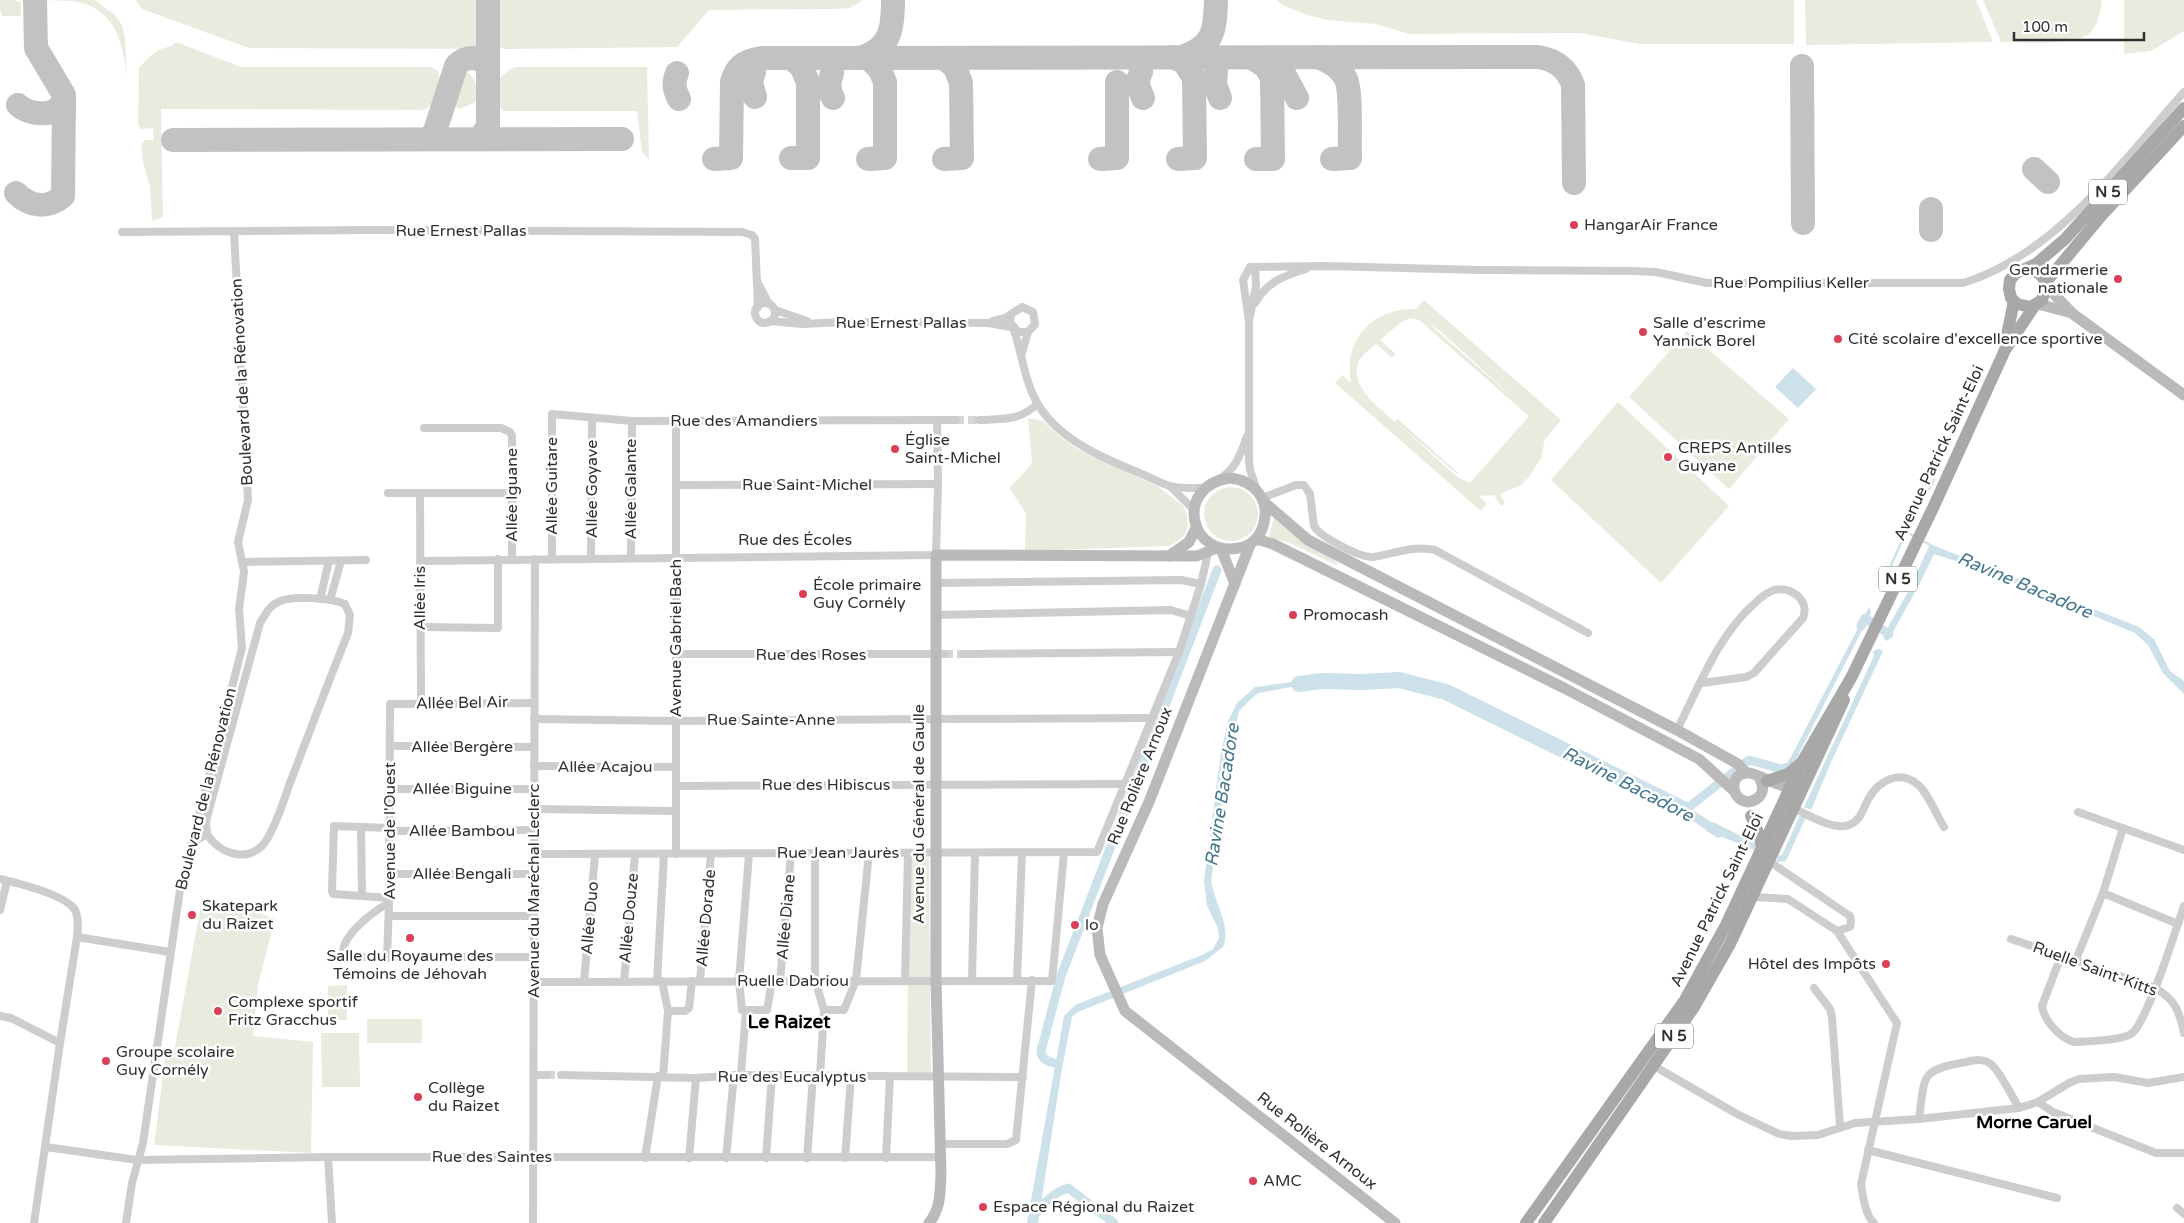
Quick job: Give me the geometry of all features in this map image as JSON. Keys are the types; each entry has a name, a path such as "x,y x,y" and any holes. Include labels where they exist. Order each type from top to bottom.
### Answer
{"main road":[{"name":"N 5","path":"2027,269 2048,255 2065,239 2184,108"},
{"name":"N 5","path":"2046,284 2102,215 2184,126"},
{"path":"2073,314 2037,305 2026,307 2014,301 2009,294 2010,280 2016,273 2027,269 2038,272 2046,284 2073,314 2184,395"},
{"path":"2037,305 2045,295 2046,284"},
{"name":"Avenue Patrick Saint-Eloi","path":"2005,350 2014,301"},
{"name":"Avenue Patrick Saint-Eloi","path":"1538,1220 1685,1000 1725,927 1802,762 1851,678 1918,539 2005,350 2037,305"},
{"path":"1169,556 1189,542 1196,528 1194,509 1197,498 1204,488 1219,479 1240,479 1250,484 1261,497 1308,540 1677,730 1764,780 1790,788 1794,792 1797,809"},
{"path":"1253,542 1264,525 1266,513 1261,497"},
{"path":"1196,528 1215,550 1236,584"},
{"path":"1215,550 1238,548 1253,542 1274,544 1564,688 1699,759 1748,802 1759,797 1764,780"},
{"name":"Rue Rolière Arnoux","path":"1253,542 1208,648 1149,802 1103,904 1097,928 1100,954 1125,1011 1395,1223"},
{"name":"Rue des Écoles","path":"936,555 1197,556 1215,550"},
{"name":"Avenue du Général de Gaulle","path":"929,1223 937,1212 940,1203 936,980 936,784 944,719 936,615 936,555"},
{"name":"Avenue Patrick Saint-Eloi","path":"1538,1220 1654,1066 1694,1007 1758,897 1770,862 1797,809 1843,705 1851,678"},
{"path":"1764,780 1788,774 1802,762"},
{"path":"1731,788 1743,769"},
{"path":"1731,788 1751,816 1760,837 1762,849"},
{"path":"1751,816 1781,840"}],"street":[{"name":"Rue Pompilius Keller","path":"1253,267 1325,266 1634,271 1656,272 1707,283 1963,283 1983,277 2006,266 2034,247 2071,216 2100,187 2184,92"},
{"name":"Boulevard de la Rénovation","path":"126,1223 137,1160 142,1143 180,890 190,844 242,648 239,615 244,572 238,542 248,500 234,231"},
{"name":"Rue Ernest Pallas","path":"122,232 742,232 752,235 755,239 758,307"},
{"name":"Rue Pompilius Keller","path":"1254,306 1262,291 1275,280 1306,269 1325,266"},
{"path":"1249,321 1254,306 1256,286 1253,267"},
{"path":"1253,267 1243,280 1249,321 1250,470 1261,497 1296,485 1304,485 1310,494 1314,526 1317,530 1362,556 1373,557 1415,548 1435,550 1588,633"},
{"name":"Rue Ernest Pallas","path":"756,281 768,304"},
{"path":"768,304 775,310 774,316 770,321 764,323 758,319 756,313 758,307 768,304"},
{"path":"1022,353 1028,332 1035,324 1033,312 1022,307 1011,314 1013,328 1022,353 1029,384 1045,415 1059,429 1080,444 1116,463 1170,486 1204,488"},
{"name":"Rue Ernest Pallas","path":"775,310 813,323"},
{"name":"Rue Ernest Pallas","path":"988,323 1011,314"},
{"name":"Rue Ernest Pallas","path":"770,321 803,324 988,323 1013,328"},
{"path":"1013,328 1022,333 1028,332"},
{"path":"979,420 1021,417 1038,404"},
{"name":"Rue des Amandiers","path":"552,414 592,419 676,422 937,420"},
{"name":"Allée Guitare","path":"552,414 552,558"},
{"name":"Allée Goyave","path":"592,419 592,558"},
{"path":"937,420 956,420"},
{"name":"Avenue du Général de Gaulle","path":"936,555 937,420"},
{"name":"Allée Galante","path":"631,558 632,421"},
{"name":"Avenue Gabriel Bach","path":"676,422 676,854"},
{"path":"1219,479 1229,472 1239,460 1250,427"},
{"name":"Allée Iguane","path":"424,428 501,428 510,432 512,436 513,493 512,559"},
{"name":"Rue Saint-Michel","path":"676,485 938,484"},
{"path":"1170,486 1194,509"},
{"path":"388,493 513,493"},
{"name":"Allée Iris","path":"420,493 421,704"},
{"path":"1126,784 1179,652 1200,584 1215,550"},
{"name":"Rue des Écoles","path":"420,561 936,555"},
{"path":"420,627 498,628 498,559"},
{"name":"Avenue du Maréchal Leclerc","path":"533,1223 535,559"},
{"path":"242,562 366,560"},
{"path":"320,599 329,561"},
{"path":"330,600 341,561"},
{"path":"936,583 1181,580 1200,584"},
{"path":"1677,730 1726,637 1754,603 1771,591 1780,589 1797,595 1805,608 1803,618 1754,673 1746,677 1702,683"},
{"path":"285,599 330,600 346,604 349,608 348,633 280,809 263,844 256,850 245,854 231,854 221,850 206,834 206,821 260,624 265,613 273,605 285,599"},
{"path":"936,615 1171,610 1191,616"},
{"path":"963,654 1179,652"},
{"name":"Rue des Roses","path":"676,654 940,654"},
{"name":"Allée Bel Air","path":"390,704 534,703"},
{"name":"Avenue de l'Ouest","path":"387,958 390,900 390,704"},
{"name":"Rue Sainte-Anne","path":"534,719 676,721 1152,718"},
{"name":"Allée Bergère","path":"390,746 534,747"},
{"name":"Allée Acajou","path":"534,766 676,767"},
{"path":"1797,809 1840,827 1849,826 1858,820 1870,796 1882,783 1892,778 1901,777 1919,785 1944,827"},
{"name":"Rue des Hibiscus","path":"676,786 1126,784"},
{"name":"Rue Jean Jaurès","path":"534,854 1097,852 1126,784"},
{"name":"Allée Biguine","path":"390,788 534,789"},
{"path":"534,809 676,811"},
{"path":"2078,812 2184,850"},
{"name":"Allée Bambou","path":"362,896 332,893 334,826 390,829 534,830"},
{"path":"361,827 362,896 390,900"},
{"path":"2075,962 2103,893 2123,828"},
{"path":"190,844 206,834"},
{"path":"824,1010 844,1010 856,980 870,853"},
{"path":"905,980 908,853"},
{"path":"972,980 975,853"},
{"path":"1017,980 1022,853"},
{"name":"Ruelle Dabriou","path":"534,982 1052,981 1064,853"},
{"name":"Allée Duo","path":"584,982 595,854"},
{"name":"Allée Douze","path":"624,982 635,854"},
{"path":"645,1158 661,1076 668,1011 660,982 664,854"},
{"name":"Allée Dorade","path":"700,981 712,854"},
{"path":"726,1158 746,1010 741,1008 739,981 749,854"},
{"name":"Allée Diane","path":"746,1010 767,1010 776,981 792,854"},
{"path":"807,1158 824,1010 815,980 815,854"},
{"path":"1770,862 1784,874 1850,916 1850,927 1837,931"},
{"name":"Allée Bengali","path":"390,874 534,874"},
{"path":"0,910 4,880 55,896 75,910 78,922 34,1223"},
{"path":"2103,893 2178,924"},
{"path":"1758,897 1776,897 1794,902 1837,931 1897,1023 1861,1184 1863,1197 1871,1220 1874,1223"},
{"path":"390,900 378,908 349,937 342,953 346,958 534,956"},
{"path":"2061,956 2042,1006 2045,1015 2055,1030 2065,1040 2074,1042 2129,1035 2136,1030 2155,988 2184,906"},
{"path":"389,916 534,916"},
{"path":"77,937 170,952"},
{"name":"Ruelle Saint-Kitts","path":"2011,939 2155,988 2168,996 2175,1004 2184,1031"},
{"path":"940,1144 1007,1144 1014,1142 1018,1138 1032,980"},
{"path":"668,1011 685,1011 689,1008 692,981"},
{"path":"1814,988 1830,1009 1832,1016 1840,1127"},
{"path":"0,1016 11,1018 60,1043"},
{"path":"1919,1119 1924,1082 1931,1071 1944,1066 1979,1059 1992,1065 2019,1108"},
{"path":"1654,1066 1736,1114 1779,1134 1792,1136 1818,1135 1840,1127 1875,1121 1919,1119 2019,1108 2038,1102 2062,1086 2079,1079 2114,1077 2148,1082 2184,1077"},
{"path":"534,1075 547,1075"},
{"name":"Rue des Eucalyptus","path":"560,1075 696,1078 738,1075 1023,1077"},
{"path":"766,1158 772,1075"},
{"path":"845,1158 851,1077"},
{"path":"886,1158 890,1077"},
{"path":"689,1158 696,1078"},
{"path":"2038,1102 2053,1112 2156,1153 2184,1153"},
{"name":"Rue des Saintes","path":"46,1146 137,1160 328,1157 940,1158"},
{"path":"1868,1150 2057,1198"},
{"path":"328,1157 332,1223"},
{"path":"2177,1208 2184,1214"}],"shaded area":[{"path":"0,0 14,0 21,3 21,16 2,16"},
{"path":"47,0 94,0 115,15 122,25 125,38 127,77 120,41 115,30 101,12 91,6 78,2"},
{"path":"136,0 481,0 481,41 479,46 474,49 249,48 142,9"},
{"path":"495,0 863,0 850,8 709,10 677,47 505,49 498,47 495,39"},
{"path":"1276,0 1794,0 1794,44 1640,44 1580,33 1409,34 1376,24 1328,20 1307,15 1284,6"},
{"path":"1805,0 1976,0 1993,42 1806,45"},
{"path":"1983,0 2102,0 2099,18 2090,33 2073,40 2034,43 2001,42"},
{"path":"2124,0 2184,0 2184,31 2151,51 2124,54"},
{"path":"176,42 241,67 431,67 438,71 439,89 431,105 421,110 161,109 163,217 152,221 150,187 143,162 141,144 145,140 154,140 153,128 141,129 138,125 139,68 155,53"},
{"path":"515,67 647,67 649,159 642,152 637,111 503,111 496,97 496,86 502,76"},
{"path":"465,71 475,83 478,98 474,103 460,109 456,107 456,93 460,77"},
{"path":"1424,300 1561,420 1545,439 1541,458 1529,477 1521,485 1500,494 1505,503 1501,506 1494,495 1479,496 1487,503 1481,511 1335,383 1342,375 1351,383 1350,367 1352,353 1356,340 1364,329 1374,320 1386,314 1400,310 1416,309","holes":["1410,318 1419,320 1529,416 1470,483 1456,476 1397,423 1458,473 1398,419 1395,422 1374,403 1367,396 1358,379 1359,361 1376,344 1392,358 1396,354 1380,340 1400,323","1429,324 1440,331 1526,409"]},
{"path":"1687,331 1789,419 1729,489 1629,397"},
{"path":"1618,402 1729,506 1661,583 1551,480"},
{"path":"1028,418 1043,421 1077,449 1157,486 1182,505 1186,511 1188,524 1186,533 1180,540 1169,546 1025,551 1026,513 1009,488 1032,464"},
{"path":"1231,487 1241,489 1250,495 1256,504 1258,514 1256,524 1250,533 1241,539 1231,541 1221,539 1212,533 1206,524 1204,514 1206,504 1212,495 1221,489"},
{"path":"1275,514 1338,563 1336,565 1290,543 1270,538"},
{"path":"909,858 929,858 931,1073 907,1073"},
{"name":"Complexe sportif Fritz Gracchus","path":"220,902 275,918 258,985 253,1036 313,1042 311,1153 154,1145 166,1052 174,1052 201,905"},
{"path":"347,985 347,1020 328,1020 328,986"},
{"path":"367,1019 422,1019 422,1043 367,1043"},
{"path":"321,1033 359,1033 360,1087 322,1087"}],"water":[{"path":"1793,368 1816,389 1798,408 1775,387"},
{"path":"1930,544 2139,627 2154,639 2170,671 2184,681 2184,694 2163,673 2148,645 2135,633 1977,568 1934,554 1888,641 1884,639 1883,636 1908,592"},
{"path":"1869,607 1871,613 1794,763 1781,770 1766,767 1769,762 1778,765 1787,763"},
{"path":"1879,649 1883,651 1811,810 1804,807 1874,656 1873,651"},
{"path":"1306,680 1322,681 1259,693 1239,711 1229,755 1211,881 1224,923 1225,939 1223,947 1205,961 1078,1012 1072,1017 1061,1074 1038,1223 1027,1223 1064,1016 1075,1005 1213,949 1219,938 1218,928 1207,906 1204,881 1221,752 1228,721 1237,703 1255,687"},
{"path":"1800,815 1806,817 1786,861 1776,862 1779,855 1782,855"},
{"path":"1710,822 1755,843 1755,850 1722,837 1718,838 1705,830"}],"waterway":[{"path":"1906,532 1912,516 1918,510 1934,480"},
{"path":"1888,572 1906,532 1914,536"},
{"path":"1921,540 1932,546"},
{"path":"1057,1064 1044,1059 1041,1051 1061,976 1217,570"},
{"path":"1861,626 1865,618 1889,634"},
{"name":"Ravine Bacadore","path":"1299,684 1322,681 1361,682 1399,680 1446,692 1685,810"},
{"path":"1716,831 1685,810 1749,760 1778,768"},
{"path":"1034,1216 1049,1199 1068,1188 1114,1223"}],"taxiway":[{"path":"18,105 31,112 46,113 59,108 63,103 64,95 36,48 35,0"},
{"path":"480,139 488,126 488,0"},
{"path":"860,58 878,49 888,36 891,28 893,0"},
{"path":"1182,57 1201,48 1211,36 1215,20 1216,0"},
{"path":"1173,57 1184,62 1194,78 1195,158 1178,159"},
{"path":"1318,57 1338,68 1344,75 1348,85 1350,158 1332,159"},
{"path":"714,159 731,158 732,82 734,76 742,65 761,58 1538,57 1550,60 1564,69 1573,85 1574,183"},
{"path":"429,139 435,131 456,66 459,62 468,58 478,59 486,64 488,68"},
{"path":"868,159 885,158 885,82 880,70 869,58"},
{"path":"943,58 955,67 961,83 962,158 944,159"},
{"path":"1252,58 1266,67 1272,78 1273,159 1256,159"},
{"path":"791,158 808,158 808,82 801,66 792,59"},
{"path":"1802,66 1803,223"},
{"path":"1216,71 1215,84 1220,98"},
{"path":"754,72 751,82 755,97"},
{"path":"1141,72 1137,83 1143,98"},
{"path":"1283,72 1297,98"},
{"path":"677,73 675,86 679,99"},
{"path":"832,73 829,86 833,98"},
{"path":"1100,159 1117,158 1117,82"},
{"path":"16,193 21,198 39,205 51,203 63,196 64,101"},
{"path":"173,140 622,139"},
{"path":"2034,169 2048,182"},
{"path":"1931,209 1931,230"}],"tunnel":[{"path":"956,420 979,420"},
{"path":"945,654 963,654"},
{"path":"547,1075 561,1075"}],"place":[{"name":"HangarAir France","path":"1574,225"},
{"name":"Gendarmerie nationale","path":"2118,279"},
{"name":"Salle d'escrime Yannick Borel","path":"1643,332"},
{"name":"Cité scolaire d'excellence sportive","path":"1838,339"},
{"name":"Église Saint-Michel","path":"895,449"},
{"name":"CREPS Antilles Guyane","path":"1668,457"},
{"name":"École primaire Guy Cornély","path":"803,594"},
{"name":"Promocash","path":"1293,615"},
{"name":"Skatepark du Raizet","path":"192,915"},
{"name":"lo","path":"1075,925"},
{"name":"Salle du Royaume des Témoins de Jéhovah","path":"410,938"},
{"name":"Hôtel des Impôts","path":"1886,964"},
{"name":"Complexe sportif Fritz Gracchus","path":"218,1011"},
{"name":"Groupe scolaire Guy Cornély","path":"106,1061"},
{"name":"Collège du Raizet","path":"418,1097"},
{"name":"AMC","path":"1253,1181"},
{"name":"Espace Régional du Raizet","path":"983,1207"}],"district":[{"name":"Le Raizet","path":"789,1022"},
{"name":"Morne Caruel","path":"2034,1122"}]}
